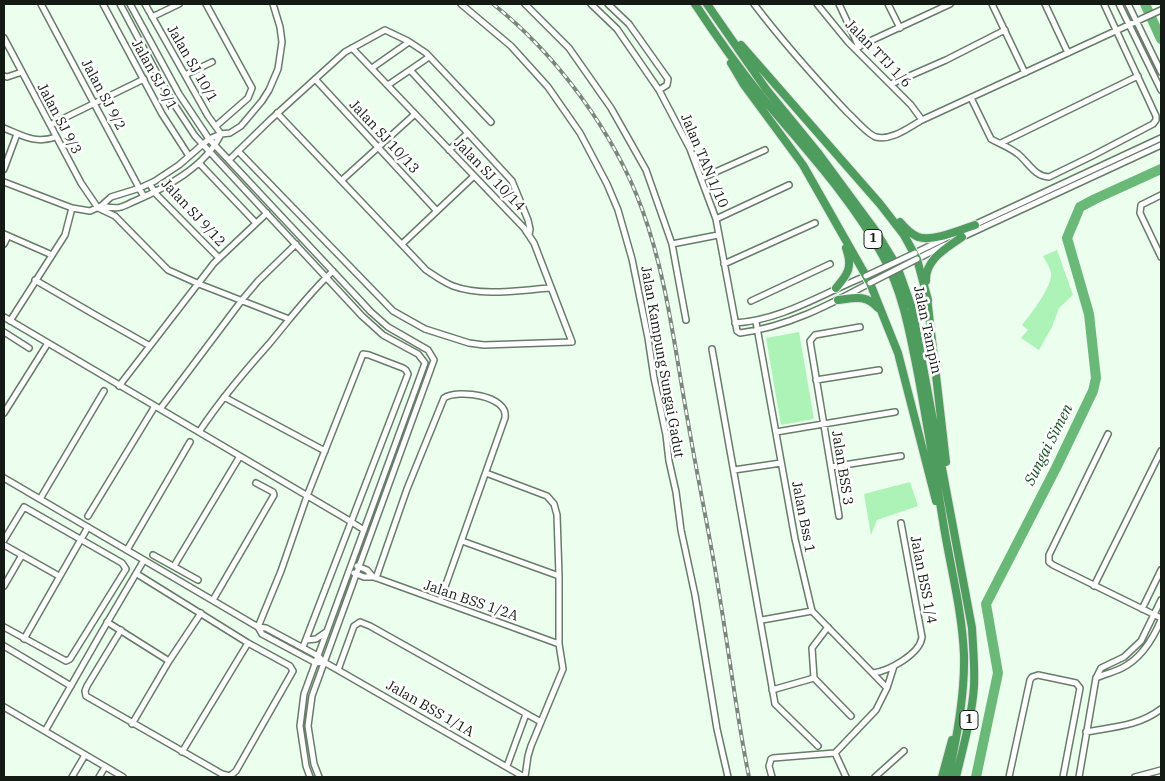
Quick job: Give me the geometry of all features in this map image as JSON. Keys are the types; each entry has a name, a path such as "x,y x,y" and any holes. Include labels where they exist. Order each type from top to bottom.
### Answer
{"highway":[{"name":"Jalan Tampin","path":"695,4 725,49 848,202 870,234 886,263 900,299 910,336 930,438 944,524"},
{"name":"Jalan Tampin","path":"707,4 766,89 875,230 897,266 912,308 968,603 974,662 971,714 956,777"},
{"path":"726,32 738,41 880,204 904,235 916,256 928,300"},
{"path":"725,49 744,85 803,165 868,280 883,313 898,354 935,499 944,524"},
{"path":"880,204 910,232 920,238 934,238 975,225"},
{"path":"836,288 847,276 850,267 850,257 838,225"},
{"path":"948,498 949,487 926,279 927,268 942,252 962,237"},
{"path":"838,300 858,297 866,298 873,302 883,313"},
{"name":"1","path":"944,524 958,596 962,627 964,679 957,737 948,777"},
{"path":"942,777 959,716"}],"street":[{"name":"Jalan SJ 9/2","path":"41,4 144,197"},
{"name":"Jalan SJ 9/1","path":"103,4 162,114 189,156"},
{"path":"120,4 170,98 202,144 362,316 383,335 418,354 425,363 304,694 300,726 306,766 310,777"},
{"path":"130,4 179,94 208,139 333,272 388,327 428,350 434,360 312,696 308,726 314,764 319,777"},
{"name":"Jalan SJ 10/1","path":"145,4 208,116 221,134"},
{"path":"152,17 179,4"},
{"path":"206,4 252,88 248,98 216,126"},
{"path":"99,207 111,197 150,184 179,165 208,139 230,133 241,126 262,101 274,79 279,62 282,42 280,27 273,4"},
{"name":"Jalan Kampung Sungai Gadut","path":"461,4 511,46 548,87 580,133 607,184 621,218 632,259 648,338 676,492 681,530 698,612 717,729 728,777"},
{"path":"525,4 569,48 611,108 646,170 672,244 686,320"},
{"name":"Jalan TAN 1/10","path":"590,4 617,29 659,90 690,149 716,219 735,323"},
{"path":"608,4 629,24 668,80 667,85 659,90"},
{"path":"754,4 813,75 876,137 895,135 922,120 1158,11"},
{"name":"Jalan TTJ 1/6","path":"816,4 912,105 922,120"},
{"path":"839,4 857,47 900,28 941,6 950,4"},
{"path":"888,4 900,28"},
{"path":"992,4 1025,73"},
{"path":"1044,4 1068,53"},
{"path":"971,98 990,139 1001,143 1020,156 1042,176 1049,177 1153,124 1156,120 1138,76 1104,4"},
{"path":"1119,4 1161,90"},
{"path":"1128,4 1161,72"},
{"path":"229,160 277,113 345,52 385,30 410,42 429,57 491,122"},
{"path":"891,84 946,60 1005,30"},
{"name":"Jalan SJ 9/3","path":"4,38 81,183 99,207"},
{"path":"372,68 410,42"},
{"name":"Jalan SJ 10/14","path":"238,151 393,311 425,329 469,343 484,345 572,342 534,242 529,235 352,48"},
{"path":"388,85 429,57"},
{"path":"185,75 212,62"},
{"path":"410,70 512,180 528,220 529,235"},
{"path":"4,76 7,77 22,72"},
{"path":"1001,143 1138,76"},
{"name":"Jalan SJ 10/13","path":"315,79 436,210"},
{"path":"50,125 144,80"},
{"path":"277,113 426,270 441,280 469,290 493,291 551,288"},
{"path":"342,180 415,114"},
{"path":"4,128 37,140 45,141 56,137"},
{"path":"449,150 468,133"},
{"path":"4,169 17,134"},
{"path":"4,182 81,210 99,207 120,207 155,193 175,181 210,152 221,134"},
{"path":"916,256 962,237 1161,136"},
{"path":"868,280 836,288 795,308 756,322 735,323 737,331 740,333 758,330 788,322 838,300 868,280 975,225 1161,146"},
{"path":"702,178 765,150"},
{"path":"199,162 256,223"},
{"path":"402,244 474,176"},
{"name":"Jalan SJ 9/12","path":"150,184 155,193 219,258"},
{"path":"716,219 789,185"},
{"path":"1161,195 1140,205 1140,213 1161,257"},
{"path":"99,207 115,216 168,270 289,319"},
{"path":"10,321 65,235 72,208"},
{"path":"119,386 219,258 266,213"},
{"path":"724,264 815,223"},
{"path":"4,244 6,235 52,255"},
{"path":"672,244 718,235"},
{"path":"88,516 157,407 258,281 296,244"},
{"path":"751,301 830,264"},
{"path":"199,432 224,397 289,319 333,272"},
{"path":"35,280 150,346"},
{"path":"4,317 364,530"},
{"name":"Jalan Bss 1","path":"756,322 797,546 812,611"},
{"name":"Jalan BSS 3","path":"839,516 810,341 811,337 815,335 860,327"},
{"path":"4,332 29,348"},
{"path":"4,413 48,343"},
{"path":"712,349 762,620 775,704 818,746"},
{"path":"258,627 306,496 363,354 384,360 406,370 408,374 350,521 303,648"},
{"path":"816,380 879,370"},
{"path":"40,499 104,391"},
{"path":"374,577 444,398 456,394 497,401 503,406 506,413 505,418 440,601"},
{"path":"224,397 325,451"},
{"path":"776,432 895,412"},
{"path":"1096,678 1122,668 1139,655 1153,638 1161,619 1049,562 1049,554 1108,434"},
{"path":"127,550 190,442"},
{"path":"1094,586 1161,451"},
{"path":"174,566 240,456"},
{"path":"831,468 901,456"},
{"path":"734,470 781,463"},
{"path":"486,473 547,496 554,504 557,515 559,644 563,669 528,756 524,777"},
{"path":"4,478 258,627 262,634 316,663 324,662"},
{"path":"212,600 274,495 273,492 256,483"},
{"path":"4,540 24,507 81,538 122,563 126,569 70,659 66,661 4,627"},
{"name":"Jalan BSS 1/4","path":"873,673 882,672 905,660 922,643 901,523"},
{"path":"24,638 88,527"},
{"path":"462,541 559,576"},
{"path":"4,545 59,576"},
{"path":"4,586 22,555"},
{"path":"153,555 198,580"},
{"path":"45,731 107,622 138,574 144,560"},
{"path":"352,564 366,570 374,577"},
{"path":"1142,609 1161,570"},
{"path":"349,571 364,577 374,577"},
{"path":"120,630 87,686 85,695 182,752 222,774 230,776 236,771 293,671 290,666 248,643 138,574"},
{"name":"Jalan BSS 1/2A","path":"374,577 559,644"},
{"path":"1079,777 1096,678 1101,668 1124,657 1141,642 1161,600"},
{"path":"762,620 812,611 887,688"},
{"path":"132,724 169,661 201,613"},
{"path":"107,622 169,661"},
{"path":"338,670 354,626 360,622 541,722"},
{"name":"Jalan BSS 1/1A","path":"258,627 266,628 318,656 324,662 524,777"},
{"path":"828,628 812,648 814,678 851,716"},
{"path":"306,640 316,639 327,631"},
{"path":"182,752 248,643"},
{"path":"4,646 71,686"},
{"path":"772,777 768,766 769,761 773,758 836,753 876,710 887,688 894,666"},
{"path":"1010,777 1030,680 1038,675 1076,683 1080,688 1062,777"},
{"path":"772,690 814,678"},
{"path":"4,707 123,777"},
{"path":"1086,732 1133,724 1152,716 1161,709"},
{"path":"507,766 526,714"},
{"path":"875,777 904,751"},
{"path":"836,753 846,777"},
{"path":"72,777 85,755"},
{"path":"99,777 105,767"},
{"path":"1135,777 1161,770"}],"green space":[{"path":"1057,250 1073,295 1059,308 1052,327 1039,350 1021,338 1028,330 1022,325 1040,301 1050,280 1050,269 1043,256"},
{"path":"799,332 814,419 781,425 766,338"},
{"path":"910,482 918,506 877,520 871,535 864,494"}],"waterway":[{"path":"1145,4 1161,39"},
{"name":"Sungai Simen","path":"976,777 998,673 986,604 1056,468 1093,391 1096,378 1089,314 1067,238 1080,207 1161,169"}],"railway":[{"path":"493,4 539,46 581,96 616,152 630,180 651,235 670,314 749,777"}]}
